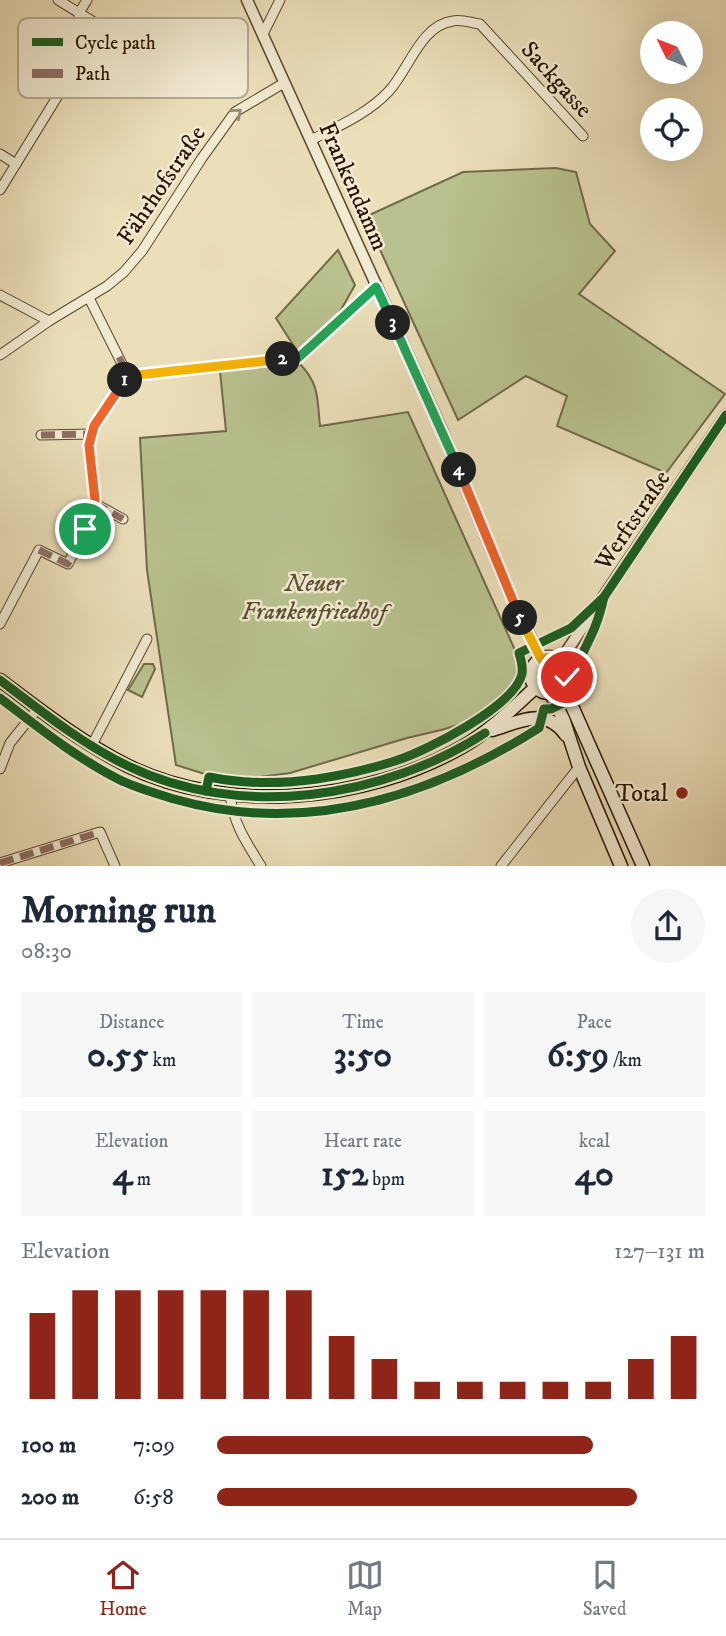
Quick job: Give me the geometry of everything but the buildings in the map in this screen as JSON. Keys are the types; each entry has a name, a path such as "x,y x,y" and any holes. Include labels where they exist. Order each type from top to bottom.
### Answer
{"main road":[{"path":"551,657 560,661 567,673 557,689 545,692 536,687 531,672 541,659 551,657"},
{"path":"0,680 92,746 120,762 151,776 189,787 230,794 288,796 361,785 438,759 485,733 528,719 542,717 560,726 569,739"},
{"path":"485,733 536,687"},
{"path":"557,689 579,767 621,866"},
{"path":"557,689 643,866"}],"street":[{"path":"58,0 87,18"},
{"path":"79,18 79,13 87,0"},
{"name":"Frankendamm","path":"247,0 441,428 515,606 541,659"},
{"path":"263,34 280,0"},
{"name":"Sackgasse","path":"311,140 372,107 389,92 402,75 426,34 452,20 480,24 583,136"},
{"name":"Fährhofstraße","path":"0,355 49,320 89,298 124,272 142,251 235,112 284,83"},
{"path":"0,190 56,98"},
{"path":"0,154 16,164"},
{"path":"0,624 39,550 68,564 94,503 89,445 94,426 128,376 298,358 376,287"},
{"path":"0,295 49,320"},
{"path":"89,298 128,376"},
{"name":"Werftstraße","path":"560,661 726,415"},
{"path":"41,435 92,434"},
{"path":"94,503 123,519"},
{"path":"92,746 147,639"},
{"path":"0,769 10,743 38,708"},
{"path":"501,866 579,767"},
{"path":"230,794 232,812 239,832 261,866"},
{"path":"0,863 100,832 115,866"}],"green space":[{"path":"556,168 576,172 590,224 615,251 579,294 725,394 666,473 557,426 567,396 526,376 458,420 365,217 463,172"},
{"path":"338,250 355,285 334,322 297,351 276,318"},
{"name":"Neuer Frankenfriedhof","path":"300,364 314,386 320,426 408,412 519,659 517,673 512,685 465,723 290,773 245,779 208,775 176,765 147,570 140,438 226,431 220,371"},
{"path":"144,664 153,664 155,669 142,697 128,690"}],"marked path":[{"path":"119,357 128,376 298,358 376,287"},
{"path":"39,550 68,564 95,500 89,445 94,426 128,376"},
{"path":"41,435 92,434"},
{"path":"94,503 123,519"},
{"path":"0,863 100,832"}],"cycle path":[{"path":"206,791 209,777 249,782 290,782 376,767 427,748 486,713 516,687 522,674 519,653 571,628 604,597 726,415"},
{"path":"0,698 87,761 132,785 174,799 222,809 270,813 317,812 363,804 409,791 453,774 539,728 544,709 551,709 577,696 575,680 578,665 595,627 604,597"},
{"path":"0,680 94,748 128,766 171,783 217,793 263,797 357,787 402,774 445,756 485,733"}],"place":[{"name":"Total","path":"682,793"}],"route":[{"path":"85,529 95,500 89,445 94,426 128,376 298,358 376,287 441,428 529,637 541,659 558,659 565,667 567,677"}]}
